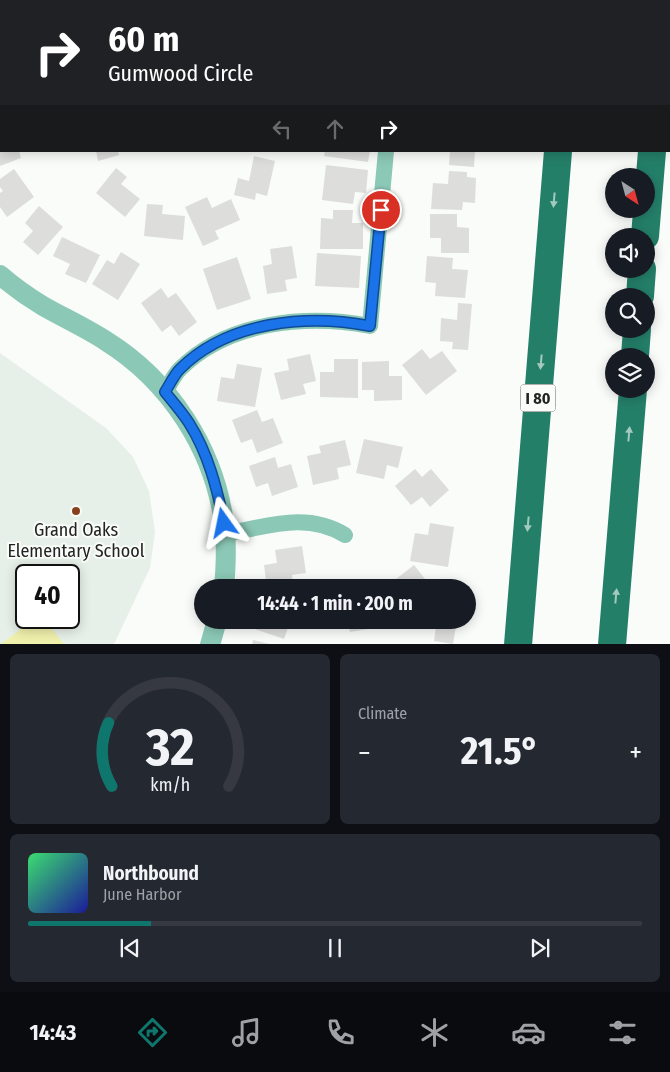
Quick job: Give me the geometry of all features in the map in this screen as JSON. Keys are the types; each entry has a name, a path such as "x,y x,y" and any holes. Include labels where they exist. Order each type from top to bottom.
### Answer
{"highway":[{"name":"I 80","path":"518,644 558,152"},
{"path":"646,228 652,152"},
{"path":"612,644 632,398"}],"street":[{"path":"165,392 179,370 204,349 238,334 277,324 310,320 346,322 370,326 386,152"},
{"path":"0,275 21,293 106,340 120,350 165,392 189,424 202,447 216,484 225,534 225,579"},
{"path":"225,534 297,521 322,524 334,528 345,535"},
{"path":"210,644 214,629"}],"shaded area":[{"name":"Grand Oaks Elementary School","path":"0,353 106,428 133,457 149,491 155,532 150,568 114,644 0,644"}],"green space":[{"path":"21,629 52,629 64,644 1,644"}],"building":[{"path":"0,152 19,152 21,158 0,166"},
{"path":"96,152 118,152 119,155 98,161"},
{"path":"325,152 370,152 368,162 324,156"},
{"path":"450,152 475,152 474,167 449,165"},
{"path":"254,156 275,161 267,196 256,193 255,200 234,195 238,178 249,181"},
{"path":"326,165 368,170 366,193 355,192 353,204 322,200"},
{"path":"116,168 127,177 121,184 140,199 125,217 96,193"},
{"path":"14,169 34,197 7,217 0,207 0,193 3,191 0,187 0,179"},
{"path":"449,171 467,172 467,177 476,178 475,203 463,202 462,210 431,209 433,183 448,184"},
{"path":"207,197 212,208 231,199 240,220 215,231 219,239 203,246 185,207"},
{"path":"147,204 163,205 162,214 185,216 183,240 144,236"},
{"path":"39,206 63,227 38,255 23,242 33,231 25,223"},
{"path":"333,210 353,210 352,223 363,223 363,249 320,249 321,218 333,219"},
{"path":"430,214 457,214 457,227 469,228 469,253 441,253 441,238 430,238"},
{"path":"62,237 100,255 86,283 65,274 70,264 53,256"},
{"path":"292,246 297,278 285,280 287,291 267,294 263,266 272,264 270,249"},
{"path":"121,252 140,264 118,300 92,284 107,260 114,264"},
{"path":"317,253 361,256 359,288 315,286"},
{"path":"427,256 453,258 452,269 468,270 465,298 435,296 436,283 425,282"},
{"path":"237,257 251,299 217,310 203,269"},
{"path":"161,288 168,298 176,293 197,322 179,336 171,325 162,332 141,303"},
{"path":"458,303 472,304 468,350 452,349 453,342 440,341 441,318 457,320"},
{"path":"422,349 430,359 442,351 457,371 426,395 402,365"},
{"path":"310,354 316,381 303,384 306,394 281,400 274,373 289,370 287,359"},
{"path":"334,359 358,359 358,398 320,397 320,372 334,372"},
{"path":"389,361 389,376 402,376 402,400 374,401 374,390 362,390 362,362"},
{"path":"237,364 262,368 255,407 217,401 221,377 234,379"},
{"path":"257,410 262,422 273,418 283,443 257,453 252,439 241,443 232,420"},
{"path":"364,439 403,447 398,468 387,465 384,479 356,473"},
{"path":"345,440 351,465 337,468 339,479 313,485 307,456 321,453 319,446"},
{"path":"275,457 278,468 291,464 298,487 272,496 268,483 256,487 249,466"},
{"path":"415,469 422,477 431,469 449,490 430,507 422,497 411,505 395,486"},
{"path":"430,523 454,527 448,567 410,561 415,533 428,535"},
{"path":"302,546 306,573 292,575 292,579 266,579 264,565 277,563 275,550"},
{"path":"414,565 425,579 396,579"},
{"path":"255,629 288,629 284,639"},
{"path":"349,629 368,629 350,632"},
{"path":"436,629 456,629 453,644 434,641"},
{"path":"253,640 270,644 252,644"}],"place":[{"name":"Grand Oaks Elementary School","path":"76,511"}],"route":[{"path":"224,523 216,484 202,447 189,424 165,392 179,370 204,349 238,334 285,322 310,320 346,322 370,326 381,210"}]}
